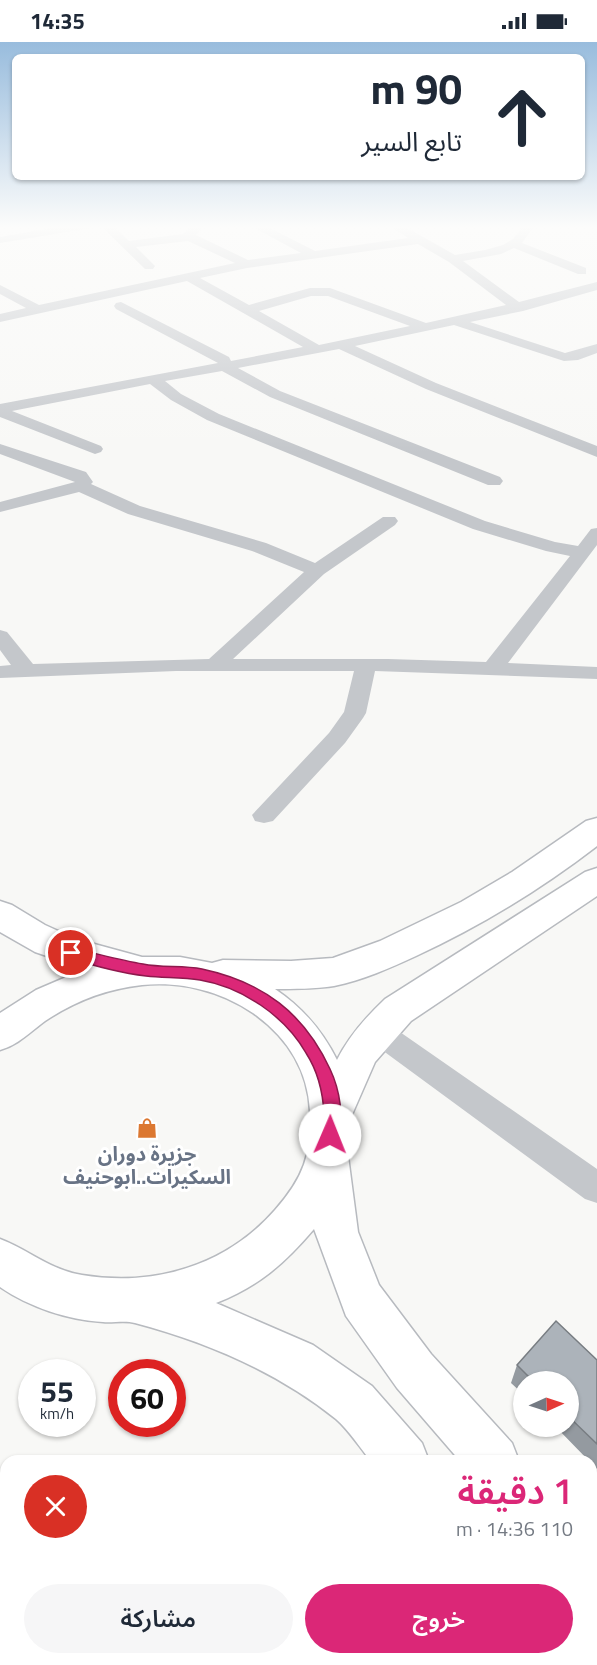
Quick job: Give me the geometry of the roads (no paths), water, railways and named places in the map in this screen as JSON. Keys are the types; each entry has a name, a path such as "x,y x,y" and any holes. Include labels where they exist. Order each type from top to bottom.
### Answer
{"main road":[{"path":"0,914 24,931 71,953 143,970 200,974 299,976 335,971 366,962 418,940 466,914 566,853 597,829"},
{"path":"0,1260 22,1285 88,1300 137,1302 191,1291 240,1269 281,1237 311,1198 330,1135 360,1053 377,1031 398,1010 597,880"},
{"path":"0,1035 29,1010 65,990 103,977 143,970"},
{"path":"200,974 235,984 266,1000 292,1022 313,1048 327,1079 336,1232 362,1300 414,1371 489,1455"},
{"path":"137,1302 223,1328 296,1362 355,1403 399,1455"}],"street":[{"path":"22,301 38,310"},
{"path":"0,318 79,301"},
{"path":"231,301 318,350"},
{"path":"247,310 279,301"},
{"path":"354,301 427,328"},
{"path":"508,301 518,308"},
{"path":"0,411 457,322 544,301"},
{"path":"121,306 224,360 226,367 274,394 494,481"},
{"path":"457,322 564,357 573,357 597,348"},
{"path":"341,345 431,386 597,452"},
{"path":"154,381 176,397 213,417 479,525 553,547 582,552"},
{"path":"0,411 95,449"},
{"path":"0,449 80,476 84,482 81,486"},
{"path":"0,507 81,486 134,510 259,547 317,570"},
{"path":"0,490 22,501"},
{"path":"214,665 317,570 389,521"},
{"path":"493,668 597,533"},
{"path":"0,636 26,670"},
{"path":"0,672 214,665 366,665 597,673"},
{"path":"264,815 337,738 355,713 366,665"},
{"path":"377,1031 597,1188"}],"place":[{"name":"جزيرة دوران السكيرات..ابوحنيف","path":"147,1128"}]}
